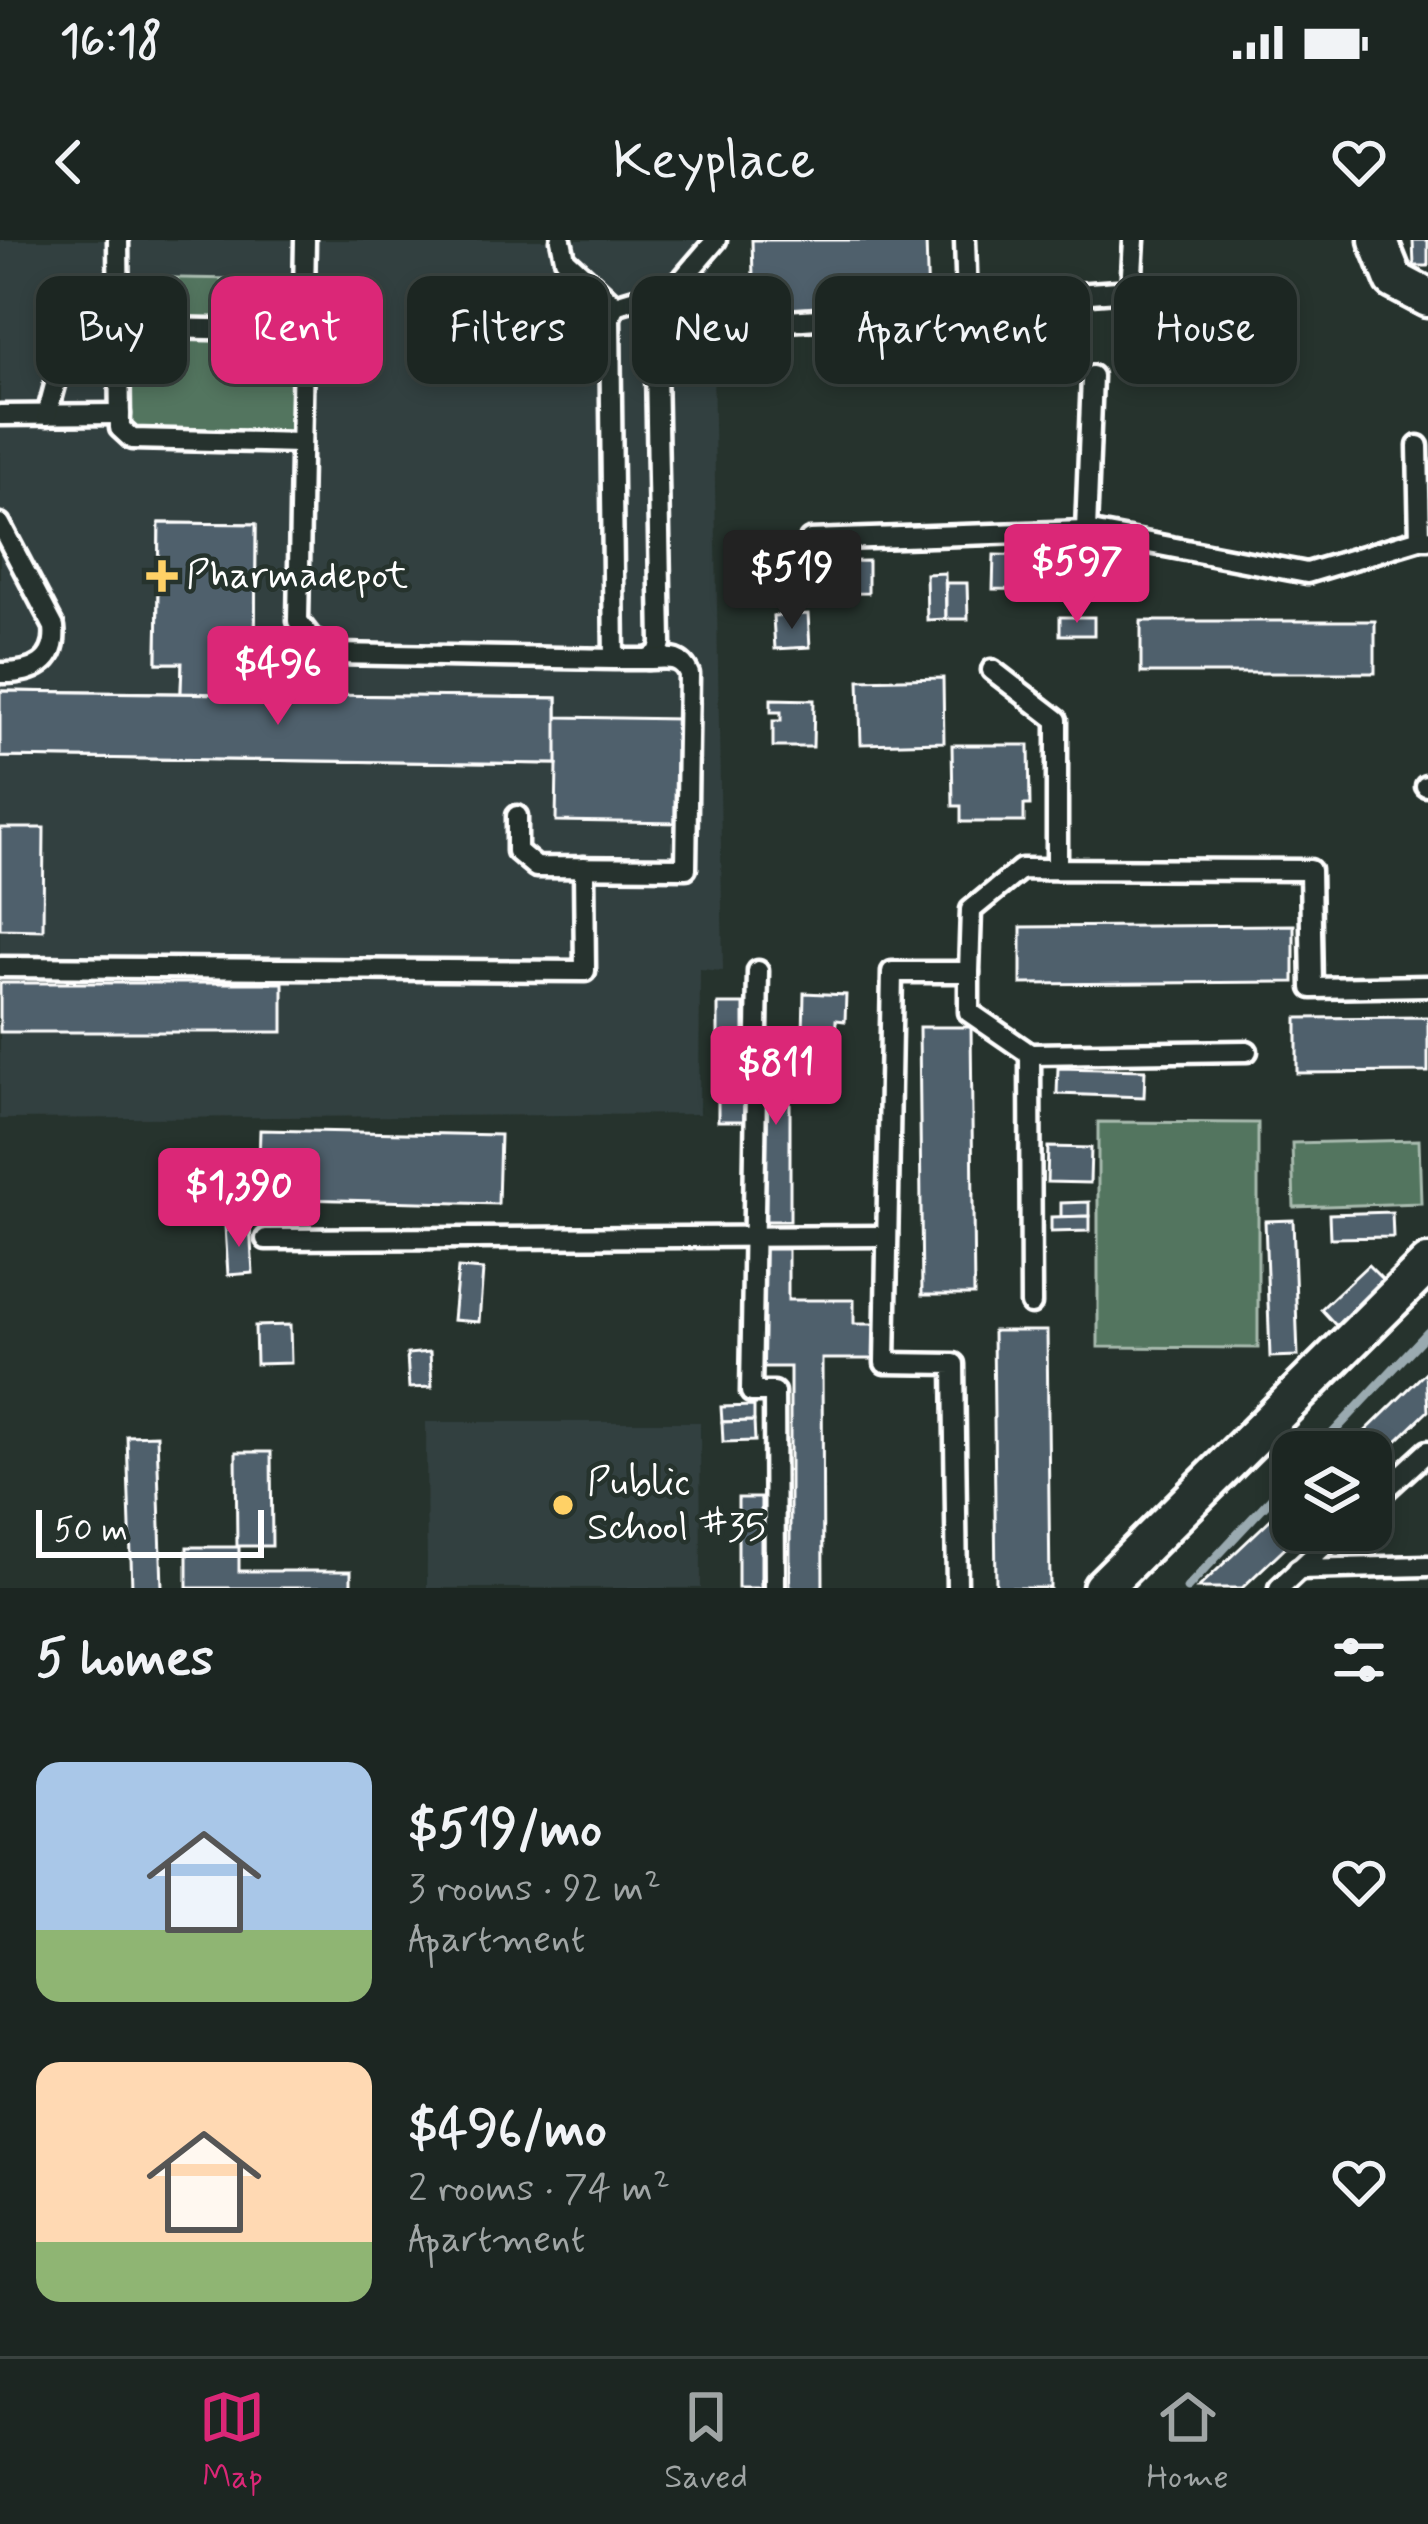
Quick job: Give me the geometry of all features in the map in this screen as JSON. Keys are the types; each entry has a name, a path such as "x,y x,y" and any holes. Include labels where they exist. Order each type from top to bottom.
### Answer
{"street":[{"path":"1378,240 1394,280 1428,298"},
{"path":"1102,1588 1428,1264"}],"lane":[{"path":"118,240 118,276"},
{"path":"304,276 305,240"},
{"path":"560,240 565,259 615,305"},
{"path":"685,276 716,240"},
{"path":"965,240 966,276"},
{"path":"1090,293 1131,290 1134,240"},
{"path":"614,659 610,318 615,305 632,299"},
{"path":"1086,531 1092,376"},
{"path":"47,415 55,384"},
{"path":"119,384 120,428 132,440 301,443"},
{"path":"302,384 298,621 312,638 334,654 676,658 685,663 689,674 686,868 536,867 517,851 517,816"},
{"path":"647,659 658,654 661,643 656,384"},
{"path":"0,415 120,415"},
{"path":"810,540 1086,531 1307,573 1424,539 1418,446"},
{"path":"0,524 54,627 56,643 49,659 31,670 0,673"},
{"path":"992,670 1057,720 1057,869"},
{"path":"0,968 585,971 584,867"},
{"path":"1247,1051 1030,1054 969,1012 970,910 1021,869 1310,870 1312,988 1428,986"},
{"path":"758,971 751,1392 774,1392 775,1588"},
{"path":"957,1588 954,1364 885,1363 892,972 969,972"},
{"path":"1030,1054 1031,1304"},
{"path":"266,1239 887,1236"},
{"path":"1392,1484 1428,1451"},
{"path":"1279,1588 1318,1551"},
{"path":"1298,1569 1428,1566"}],"shaded area":[{"path":"0,240 711,240 712,276 632,276 632,384 713,384 723,971 700,969 699,1114 0,1119"},
{"name":"Public School #35","path":"426,1422 700,1422 701,1588 427,1588"}],"green space":[{"path":"187,278 211,278 211,384 302,384 301,443 132,439 120,428 120,384 187,384"},
{"path":"1098,1122 1258,1123 1258,1348 1098,1347"},
{"path":"1419,1140 1421,1203 1294,1207 1292,1143"}],"building":[{"path":"752,240 926,240 927,276 815,276 815,311 791,312 791,276 753,276"},
{"path":"1413,240 1428,240 1428,266 1414,266"},
{"path":"159,523 256,524 255,663 231,663 230,694 557,698 557,717 680,719 679,823 556,821 557,764 0,757 0,691 181,693 182,663 157,663"},
{"path":"159,523 256,524 255,663 231,663 230,694 181,693 182,663 157,663"},
{"path":"994,555 1043,556 1043,590 993,589"},
{"path":"868,561 868,593 791,594 790,562"},
{"path":"945,573 946,619 927,620 926,574"},
{"path":"946,583 967,583 968,619 946,619"},
{"path":"808,614 810,647 775,649 773,616"},
{"path":"1060,617 1094,617 1094,635 1060,635"},
{"path":"1141,621 1375,621 1375,673 1141,673"},
{"path":"943,678 944,742 861,744 859,680"},
{"path":"0,691 557,698 557,764 0,757"},
{"path":"771,699 814,700 813,747 773,747 773,721 781,721 781,712 771,712"},
{"path":"952,745 1029,745 1030,805 1024,805 1024,822 961,822 961,806 953,806"},
{"path":"0,828 44,828 43,930 0,929"},
{"path":"1294,925 1294,982 1021,984 1021,927"},
{"path":"0,983 283,983 283,1032 0,1032"},
{"path":"804,993 846,995 845,1021 836,1020 835,1038 803,1036"},
{"path":"718,1004 744,1004 744,1121 718,1121"},
{"path":"1428,1017 1428,1072 1297,1073 1297,1018"},
{"path":"919,1027 971,1027 974,1295 922,1295"},
{"path":"763,1035 790,1035 790,1221 763,1221"},
{"path":"1058,1068 1145,1070 1144,1097 1057,1094"},
{"path":"260,1130 500,1135 498,1204 258,1198"},
{"path":"1048,1147 1091,1148 1090,1183 1047,1182"},
{"path":"1089,1202 1089,1216 1061,1217 1061,1203"},
{"path":"1392,1212 1393,1237 1330,1238 1329,1214"},
{"path":"1089,1216 1089,1231 1051,1232 1051,1217"},
{"path":"1293,1220 1298,1356 1270,1357 1265,1221"},
{"path":"250,1225 253,1273 228,1275 225,1226"},
{"path":"760,1249 788,1249 788,1300 854,1300 854,1324 883,1324 883,1359 822,1359 823,1588 790,1588 790,1367 760,1367"},
{"path":"1368,1265 1389,1286 1341,1331 1321,1309"},
{"path":"458,1268 483,1270 479,1322 453,1320"},
{"path":"290,1325 291,1363 256,1364 255,1326"},
{"path":"993,1331 1047,1331 1050,1588 996,1588"},
{"path":"430,1352 432,1387 409,1388 407,1354"},
{"path":"1426,1372 1428,1411 1392,1446 1392,1431 1366,1431"},
{"path":"754,1406 754,1421 722,1422 721,1407"},
{"path":"754,1421 755,1441 723,1442 722,1422"},
{"path":"157,1435 162,1588 132,1588 127,1436"},
{"path":"236,1452 271,1452 272,1546 237,1546"},
{"path":"738,1498 761,1498 761,1588 738,1588"},
{"path":"1272,1518 1272,1551 1281,1551 1242,1588 1198,1588"},
{"path":"187,1547 239,1547 239,1571 351,1571 351,1588 187,1588"}],"waterway":[{"path":"1335,1431 1428,1332"},
{"path":"1187,1588 1272,1497"}],"place":[{"name":"Pharmadepot","path":"162,576"},
{"name":"Public School #35","path":"563,1505"}]}
